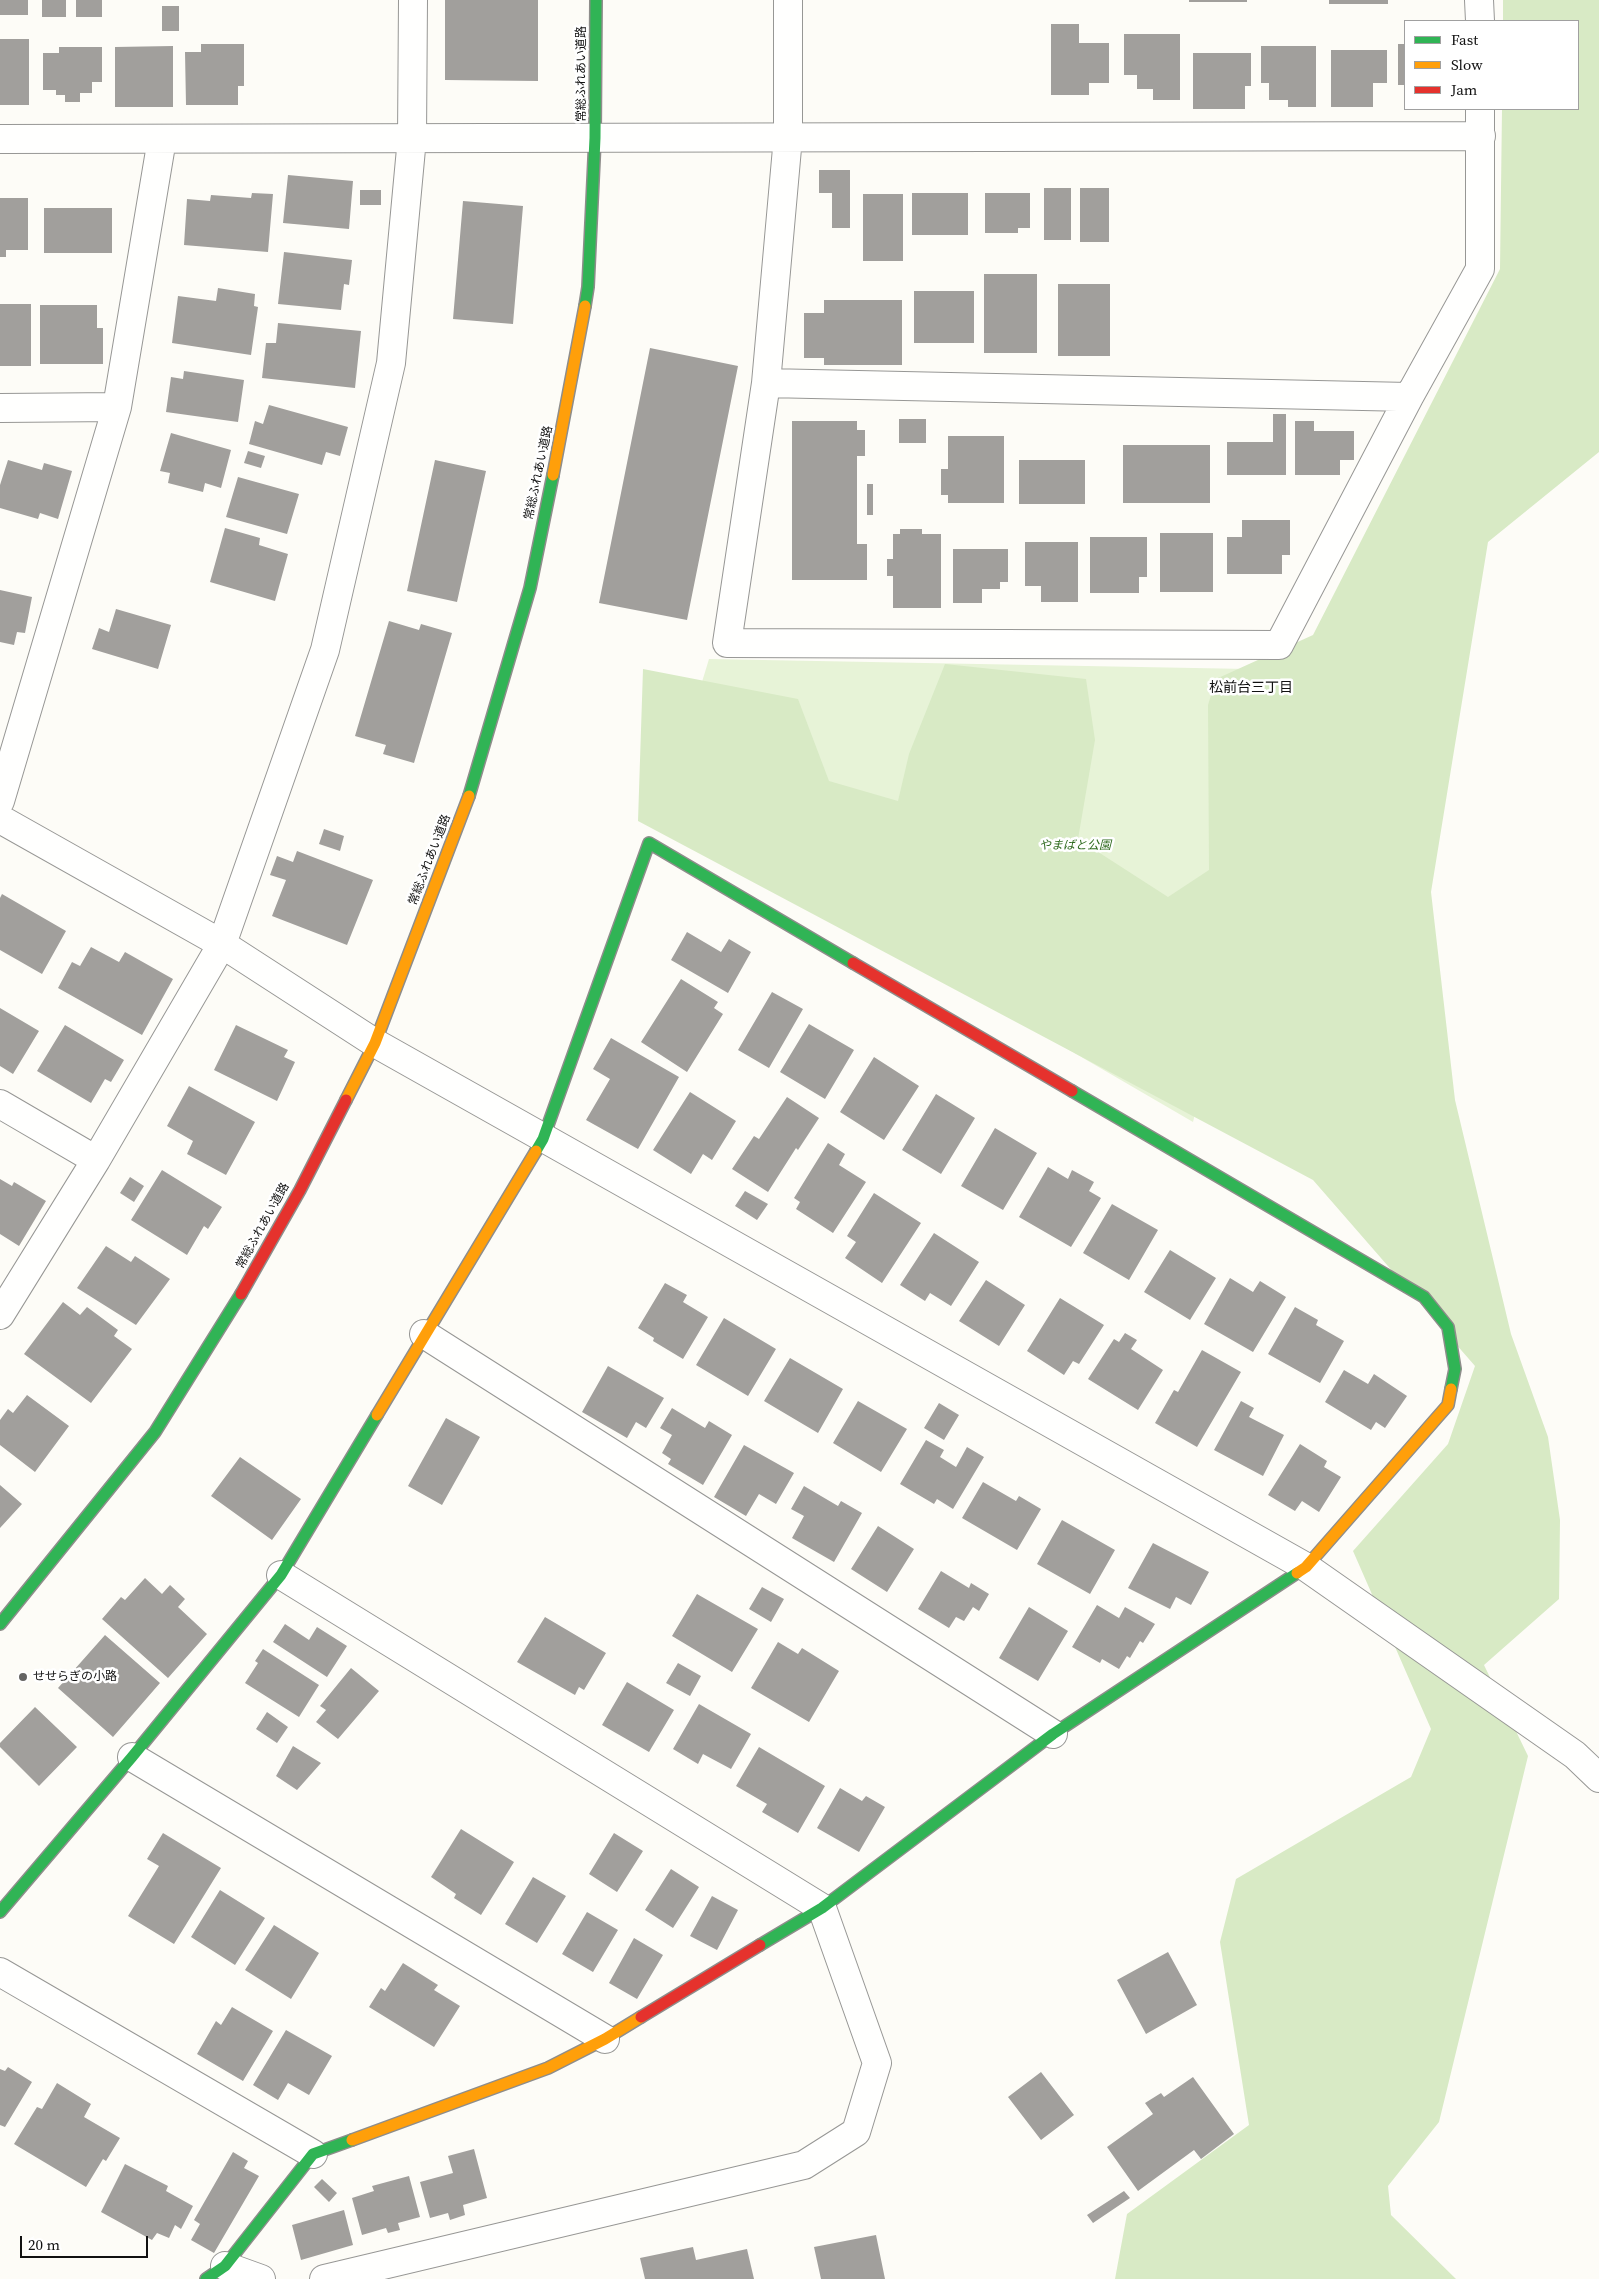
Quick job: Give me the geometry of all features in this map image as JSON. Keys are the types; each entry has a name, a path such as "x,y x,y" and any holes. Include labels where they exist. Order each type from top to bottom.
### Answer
{"street":[{"path":"0,1315 96,1160 222,944 327,641 391,363 412,138 413,0"},
{"name":"常総ふれあい道路","path":"0,1624 155,1432 234,1305 295,1198 375,1043 471,792 530,588 562,433 588,287 595,138 596,0"},
{"path":"788,0 788,137 766,383 727,643 1279,645 1409,397 1480,269 1480,110"},
{"path":"1479,0 1480,20"},
{"path":"0,139 1481,136"},
{"path":"0,801 117,407 162,139"},
{"path":"766,383 1409,397"},
{"path":"0,408 117,407"},
{"path":"0,819 222,944 375,1043 1306,1567 1575,1755 1599,1778"},
{"path":"0,1912 132,1757 281,1575 314,1524 424,1334 543,1139 649,843 1424,1297 1448,1327 1455,1369 1448,1405 1306,1567 1053,1734 822,1908 605,2038 548,2068 313,2154 215,2272"},
{"path":"0,1104 96,1160"},
{"path":"424,1334 1053,1734"},
{"path":"281,1575 822,1908 877,2063 856,2132 804,2165 324,2279"},
{"path":"132,1757 605,2038"},
{"path":"0,1972 313,2154"},
{"path":"215,2272 261,2279"}],"green space":[{"path":"1503,0 1599,0 1599,452 1488,542 1431,892 1455,1100 1511,1334 1548,1437 1560,1520 1559,1599 1484,1665 1528,1756 1439,2122 1388,2186 1391,2215 1456,2279 1115,2279 1127,2214 1249,2125 1220,1942 1236,1879 1411,1777 1431,1729 1353,1551 1448,1444 1475,1366 1313,1180 638,821 643,669 798,699 829,781 898,801 909,754 945,664 1086,679 1095,740 1078,839 1168,897 1209,870 1208,705 1216,679 1313,635 1500,269 1502,110 1579,110 1579,20 1503,20"},
{"name":"やまばと公園","path":"709,659 1302,670 1193,1122 662,813"}],"building":[{"path":"0,0 28,0 28,15 0,15"},
{"path":"42,0 66,0 66,17 42,17"},
{"path":"76,0 102,0 102,17 76,17"},
{"path":"445,0 538,0 538,81 445,80"},
{"path":"1189,0 1247,0 1247,2 1189,2"},
{"path":"1329,0 1388,0 1388,4 1329,4"},
{"path":"162,6 179,6 179,31 162,31"},
{"path":"1051,24 1079,24 1079,43 1109,43 1109,83 1089,83 1089,95 1051,95"},
{"path":"1124,34 1180,34 1180,100 1153,100 1153,89 1137,89 1137,75 1124,75"},
{"path":"0,39 29,39 29,105 0,105"},
{"path":"201,44 244,44 244,86 238,86 238,105 186,105 185,52 201,52"},
{"path":"1398,44 1404,44 1404,85 1398,85"},
{"path":"173,46 173,107 115,107 115,47"},
{"path":"1261,46 1316,46 1316,107 1288,107 1288,100 1269,100 1269,83 1261,83"},
{"path":"59,47 102,47 102,82 92,82 92,93 80,93 80,102 65,102 65,95 56,95 56,90 43,90 43,53 59,53"},
{"path":"1331,50 1387,50 1387,83 1373,83 1373,107 1331,107"},
{"path":"1193,53 1251,53 1251,86 1245,86 1245,109 1193,109"},
{"path":"819,170 850,170 850,228 832,228 832,193 819,193"},
{"path":"288,175 353,181 349,229 283,223"},
{"path":"1044,188 1071,188 1071,240 1044,240"},
{"path":"1080,188 1109,188 1109,242 1080,242"},
{"path":"360,190 381,190 381,205 360,205"},
{"path":"252,193 273,194 268,252 184,245 187,199 210,201 211,195 251,198"},
{"path":"912,193 968,193 968,235 912,235"},
{"path":"985,193 1030,193 1030,228 1018,228 1018,233 985,233"},
{"path":"863,194 903,194 903,261 863,261"},
{"path":"0,198 28,198 28,250 6,250 6,257 0,257"},
{"path":"463,201 523,206 513,324 453,319"},
{"path":"44,208 112,208 112,253 44,253"},
{"path":"284,252 352,260 349,285 344,284 341,310 278,304"},
{"path":"984,274 1037,274 1037,353 984,353"},
{"path":"1058,284 1110,284 1110,356 1058,356"},
{"path":"218,288 255,294 254,306 258,307 251,355 172,343 178,296 216,301"},
{"path":"914,291 974,291 974,343 914,343"},
{"path":"824,300 902,300 902,365 824,365 824,358 804,358 804,313 824,313"},
{"path":"0,304 31,304 31,366 0,366"},
{"path":"40,305 97,305 97,328 103,328 103,364 40,364"},
{"path":"278,323 361,331 355,388 262,378 266,343 276,343"},
{"path":"650,348 738,366 687,620 599,603"},
{"path":"184,371 244,380 238,422 166,412 171,377 183,379"},
{"path":"269,405 348,427 340,456 326,452 322,465 249,444 255,421 263,424"},
{"path":"1273,414 1286,414 1286,475 1227,475 1227,442 1273,442"},
{"path":"899,419 926,419 926,443 899,443"},
{"path":"792,421 857,421 857,430 865,430 865,456 857,456 857,544 867,544 867,580 792,580"},
{"path":"1295,421 1314,421 1314,431 1354,431 1354,460 1340,460 1340,475 1295,475"},
{"path":"171,433 231,450 221,488 205,483 203,492 168,483 170,473 160,471"},
{"path":"948,436 1004,436 1004,503 948,503 948,495 941,495 941,469 948,469"},
{"path":"1123,445 1210,445 1210,503 1123,503"},
{"path":"248,451 265,456 261,468 244,463"},
{"path":"8,460 42,470 44,463 72,471 58,519 40,513 38,519 0,508 0,485"},
{"path":"435,460 486,471 457,602 407,591"},
{"path":"1019,460 1085,460 1085,504 1019,504"},
{"path":"238,477 299,494 287,534 226,517"},
{"path":"867,484 873,484 873,515 867,515"},
{"path":"1242,520 1290,520 1290,555 1282,555 1282,574 1227,574 1227,537 1242,537"},
{"path":"225,528 260,538 259,545 288,554 275,601 210,582"},
{"path":"900,529 922,529 922,534 941,534 941,608 893,608 893,576 887,576 887,559 893,559 893,534 900,534"},
{"path":"1160,533 1213,533 1213,592 1160,592"},
{"path":"1090,537 1147,537 1147,577 1139,577 1139,593 1090,593"},
{"path":"1025,542 1078,542 1078,602 1041,602 1041,586 1025,586"},
{"path":"953,549 1008,549 1008,582 1000,582 1000,589 982,589 982,603 953,603"},
{"path":"0,590 32,597 25,633 17,632 14,645 0,642"},
{"path":"116,609 171,625 158,669 92,649 99,628 109,632"},
{"path":"389,621 419,630 421,624 452,633 414,763 383,754 386,745 355,736"},
{"path":"324,829 344,836 340,851 319,844"},
{"path":"297,851 373,880 347,945 272,916 286,880 270,875 277,856 293,862"},
{"path":"2,894 66,931 42,974 0,950 0,898"},
{"path":"687,932 721,952 729,939 751,952 728,993 671,960"},
{"path":"91,947 119,962 125,952 173,979 142,1035 58,988 72,962 80,966"},
{"path":"681,979 718,1002 714,1008 723,1014 687,1072 641,1042"},
{"path":"772,992 803,1009 769,1068 738,1050"},
{"path":"0,1008 39,1031 13,1074 0,1066"},
{"path":"809,1024 854,1050 825,1099 780,1072"},
{"path":"65,1025 124,1060 111,1082 105,1079 91,1103 37,1071"},
{"path":"236,1025 288,1050 284,1057 295,1062 277,1101 214,1070"},
{"path":"611,1038 679,1077 638,1149 586,1120 610,1079 593,1069"},
{"path":"874,1057 919,1086 884,1140 840,1112"},
{"path":"189,1086 255,1122 226,1175 187,1154 193,1141 167,1126"},
{"path":"690,1092 736,1121 712,1160 703,1154 691,1174 653,1150"},
{"path":"936,1094 975,1118 941,1174 902,1150"},
{"path":"787,1097 819,1118 798,1150 796,1148 768,1192 732,1169 754,1136 759,1139"},
{"path":"995,1128 1037,1153 1003,1210 961,1186"},
{"path":"828,1143 845,1154 839,1165 866,1182 833,1233 796,1209 800,1202 794,1198"},
{"path":"1048,1167 1068,1179 1072,1170 1094,1182 1089,1191 1101,1198 1071,1247 1019,1217"},
{"path":"162,1170 222,1207 208,1229 204,1226 187,1255 131,1220"},
{"path":"130,1177 144,1186 134,1202 120,1193"},
{"path":"0,1179 12,1186 14,1182 46,1201 19,1246 0,1234"},
{"path":"745,1191 768,1204 757,1220 735,1206"},
{"path":"874,1193 921,1223 882,1283 845,1258 856,1242 847,1236"},
{"path":"1112,1204 1158,1230 1129,1280 1083,1253"},
{"path":"934,1233 979,1262 951,1306 930,1293 925,1301 900,1285"},
{"path":"106,1246 131,1262 135,1256 170,1279 136,1325 77,1288"},
{"path":"1170,1250 1216,1278 1190,1320 1144,1292"},
{"path":"1230,1278 1253,1292 1260,1281 1286,1297 1253,1352 1204,1324"},
{"path":"986,1280 1025,1305 999,1346 959,1321"},
{"path":"665,1283 687,1295 683,1302 708,1317 683,1359 653,1341 654,1338 638,1328"},
{"path":"1060,1298 1104,1325 1079,1364 1073,1361 1064,1375 1027,1351"},
{"path":"63,1302 80,1315 87,1307 118,1330 114,1336 132,1349 91,1403 24,1354"},
{"path":"1295,1307 1318,1320 1316,1325 1344,1341 1320,1383 1268,1354"},
{"path":"724,1318 776,1349 748,1396 696,1365"},
{"path":"1125,1333 1137,1340 1131,1349 1163,1370 1138,1410 1088,1379 1114,1339 1119,1342"},
{"path":"1202,1350 1241,1372 1197,1447 1155,1423 1174,1390 1178,1392"},
{"path":"790,1358 843,1389 818,1433 764,1401"},
{"path":"608,1366 664,1398 646,1428 636,1422 627,1438 582,1412"},
{"path":"1344,1370 1368,1384 1374,1374 1407,1396 1385,1428 1376,1422 1371,1430 1325,1402"},
{"path":"27,1395 69,1426 35,1472 0,1445 0,1420 8,1409 13,1413"},
{"path":"858,1401 907,1429 881,1472 833,1443"},
{"path":"1241,1401 1254,1408 1249,1417 1284,1435 1263,1476 1214,1450"},
{"path":"939,1403 959,1415 944,1440 924,1428"},
{"path":"672,1408 705,1428 709,1421 732,1435 703,1485 668,1464 671,1459 662,1453 672,1435 660,1428"},
{"path":"446,1418 480,1437 442,1505 408,1486"},
{"path":"926,1440 944,1450 940,1457 956,1467 967,1447 984,1457 953,1509 937,1499 934,1504 900,1484"},
{"path":"1300,1444 1327,1461 1324,1467 1341,1477 1319,1512 1302,1501 1295,1511 1268,1495"},
{"path":"744,1445 794,1473 776,1504 759,1494 746,1516 714,1497"},
{"path":"240,1457 301,1499 272,1540 211,1496"},
{"path":"983,1482 1016,1501 1019,1496 1041,1509 1017,1550 962,1518"},
{"path":"0,1485 22,1504 0,1528"},
{"path":"804,1486 838,1506 841,1501 862,1513 834,1562 792,1538 804,1516 791,1509"},
{"path":"1062,1520 1115,1550 1090,1594 1037,1564"},
{"path":"878,1526 914,1549 887,1592 851,1569"},
{"path":"1153,1543 1209,1572 1191,1605 1176,1597 1170,1609 1128,1588"},
{"path":"941,1571 969,1588 971,1583 989,1594 979,1611 973,1607 964,1621 956,1617 949,1628 918,1609"},
{"path":"145,1578 162,1594 170,1585 185,1599 178,1607 207,1634 168,1678 102,1619 121,1597 125,1600"},
{"path":"762,1587 784,1599 771,1622 749,1609"},
{"path":"697,1594 758,1629 732,1672 672,1636"},
{"path":"1097,1605 1119,1618 1125,1607 1155,1624 1143,1643 1140,1641 1130,1658 1127,1656 1119,1669 1102,1659 1100,1663 1072,1647"},
{"path":"1029,1607 1068,1631 1038,1681 999,1658"},
{"path":"545,1617 606,1653 584,1690 579,1687 575,1695 517,1662"},
{"path":"285,1624 309,1640 317,1627 347,1646 327,1677 273,1642"},
{"path":"105,1635 160,1683 113,1737 58,1688"},
{"path":"778,1642 798,1654 802,1648 839,1671 809,1722 751,1688"},
{"path":"263,1649 319,1685 299,1717 245,1683 258,1663 255,1661"},
{"path":"678,1663 701,1676 690,1696 666,1683"},
{"path":"351,1668 379,1691 338,1739 316,1722 326,1710 320,1706"},
{"path":"627,1682 674,1710 649,1752 602,1725"},
{"path":"699,1704 751,1734 731,1769 703,1754 698,1764 673,1749"},
{"path":"35,1707 77,1747 39,1786 0,1747 0,1743"},
{"path":"267,1712 288,1727 277,1743 256,1729"},
{"path":"293,1746 321,1763 297,1790 276,1776"},
{"path":"759,1747 825,1786 798,1833 762,1812 767,1804 736,1786"},
{"path":"840,1788 862,1801 866,1796 885,1807 859,1852 817,1828"},
{"path":"461,1829 514,1862 481,1915 454,1898 456,1894 431,1877"},
{"path":"163,1833 221,1868 174,1944 128,1916 159,1866 147,1859"},
{"path":"614,1833 643,1851 617,1892 589,1874"},
{"path":"671,1869 699,1887 673,1928 645,1910"},
{"path":"533,1877 566,1896 537,1943 505,1924"},
{"path":"220,1890 265,1918 235,1965 191,1937"},
{"path":"712,1896 738,1910 717,1950 690,1936"},
{"path":"587,1912 618,1930 593,1972 562,1954"},
{"path":"274,1925 319,1953 291,1999 245,1970"},
{"path":"634,1938 663,1955 637,1999 609,1983"},
{"path":"1168,1952 1197,2005 1146,2034 1117,1980"},
{"path":"403,1963 438,1985 434,1990 460,2006 434,2047 369,2007 381,1988 385,1991"},
{"path":"232,2007 273,2031 243,2081 197,2054 216,2021 221,2025"},
{"path":"286,2030 332,2056 309,2095 288,2083 278,2100 253,2085"},
{"path":"8,2067 32,2082 5,2127 0,2125 0,2069 5,2071"},
{"path":"1041,2072 1074,2115 1041,2140 1008,2097"},
{"path":"1193,2077 1234,2134 1201,2159 1194,2150 1138,2191 1107,2147 1153,2114 1145,2103 1161,2093 1164,2097"},
{"path":"57,2083 91,2104 84,2117 120,2138 106,2161 103,2159 86,2187 14,2144 37,2107 42,2109"},
{"path":"474,2149 487,2198 463,2205 465,2215 450,2220 448,2213 430,2218 420,2182 453,2173 448,2156"},
{"path":"233,2152 248,2161 244,2168 259,2176 214,2253 191,2240 200,2224 194,2220"},
{"path":"125,2164 168,2186 166,2191 193,2206 181,2229 175,2225 169,2238 157,2233 152,2240 101,2212"},
{"path":"409,2176 420,2217 398,2223 400,2230 388,2233 386,2228 362,2235 352,2198 374,2191 372,2186"},
{"path":"322,2179 337,2193 329,2202 314,2187"},
{"path":"1124,2191 1130,2198 1093,2223 1087,2215"},
{"path":"344,2210 353,2245 301,2260 292,2225"},
{"path":"876,2235 885,2279 821,2279 814,2247"},
{"path":"693,2247 696,2260 747,2249 754,2279 645,2279 640,2258"}],"traffic: fast":[{"path":"585,306 588,287 595,138 596,0"},
{"path":"469,796 530,588 553,475"},
{"path":"536,1151 543,1139 649,843 853,963"},
{"path":"1072,1091 1424,1297 1448,1327 1455,1369 1451,1389"},
{"path":"0,1624 155,1432 241,1294"},
{"path":"0,1912 132,1757 281,1575 377,1415"},
{"path":"760,1945 822,1908 1053,1734 1297,1573"},
{"path":"206,2279 225,2266 313,2154 352,2140"}],"traffic: slow":[{"path":"553,475 585,306"},
{"path":"346,1100 375,1043 469,796"},
{"path":"377,1415 536,1151"},
{"path":"1297,1573 1306,1567 1448,1405 1451,1389"},
{"path":"352,2140 548,2068 605,2039 641,2017"}],"traffic: jam":[{"path":"853,963 1072,1091"},
{"path":"241,1294 300,1190 346,1100"},
{"path":"641,2017 760,1945"}],"place":[{"name":"せせらぎの小路","path":"23,1677"}],"district":[{"name":"松前台三丁目","path":"1251,688"}]}
